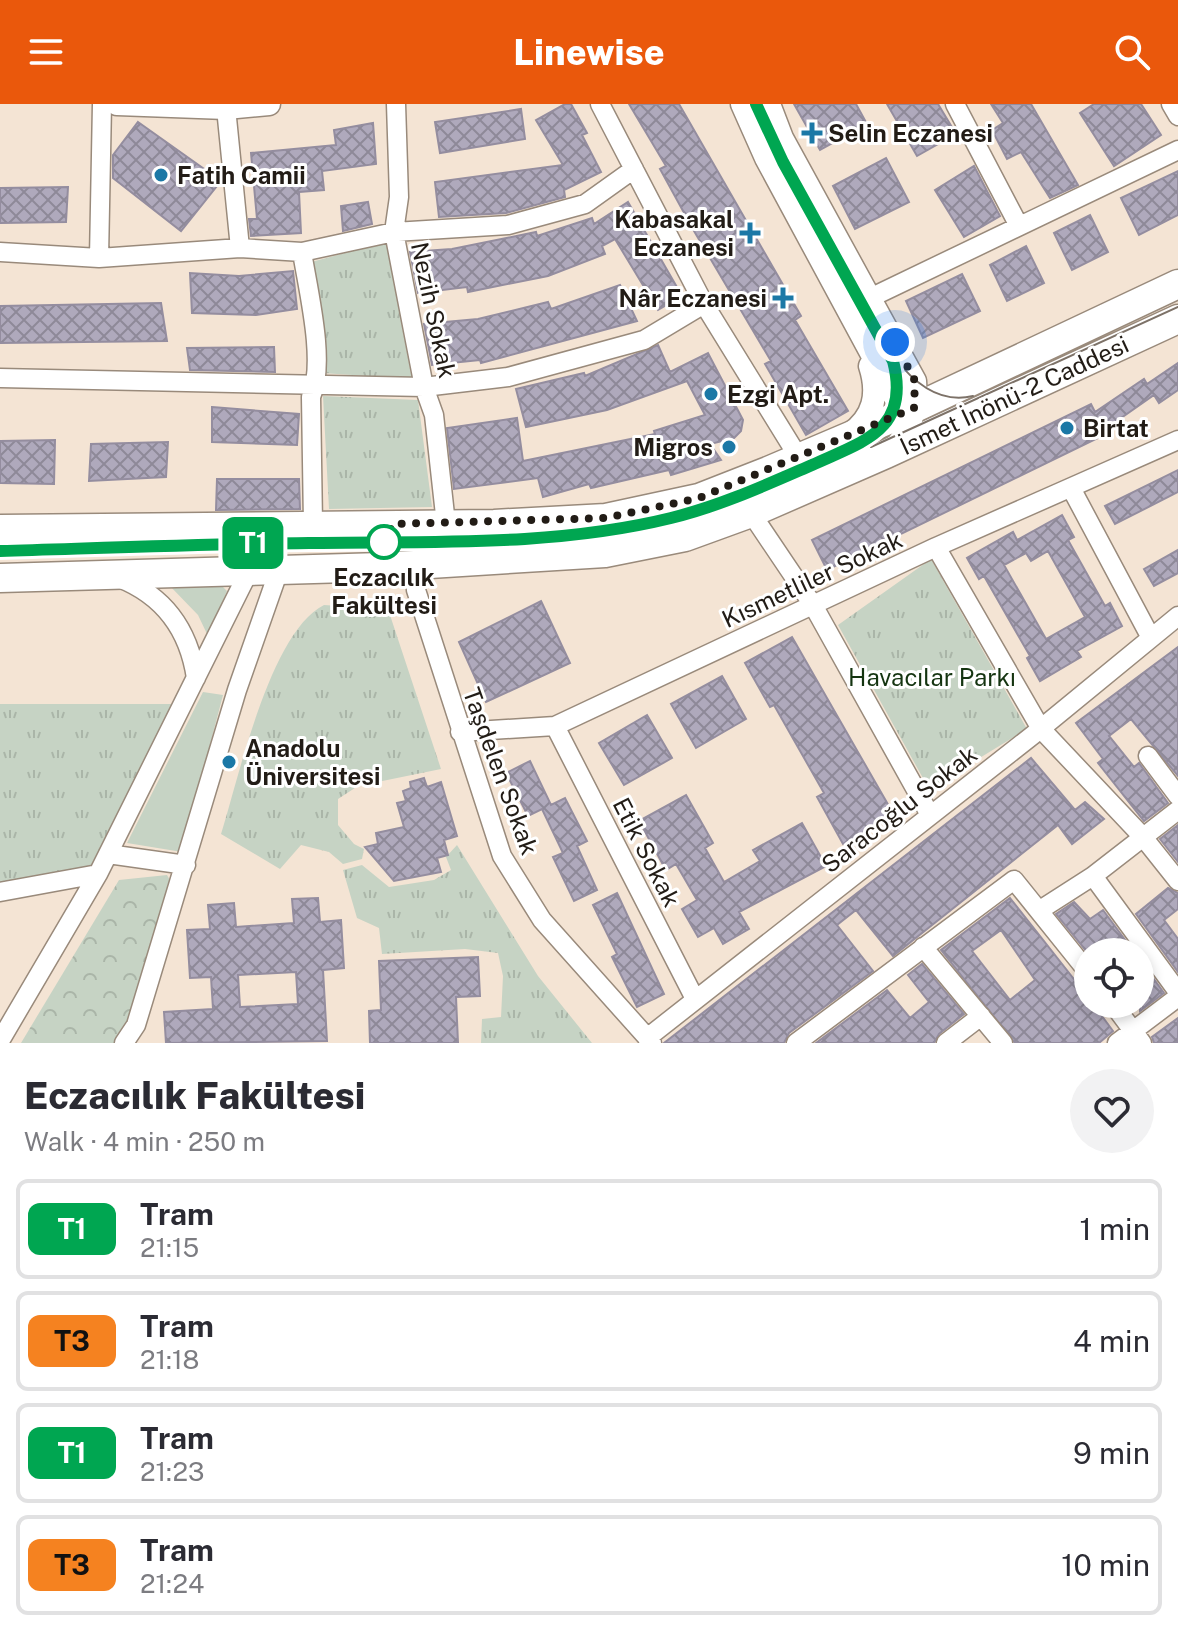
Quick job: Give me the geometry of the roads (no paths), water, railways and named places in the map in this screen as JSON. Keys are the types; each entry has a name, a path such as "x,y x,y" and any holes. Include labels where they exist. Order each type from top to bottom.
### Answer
{"main road":[{"name":"İsmet İnönü-2 Caddesi","path":"0,529 446,524 606,518 699,498 908,415 961,386 1178,284"},
{"name":"İsmet İnönü-2 Caddesi","path":"0,578 414,565 605,553 685,537 751,513 886,454 1178,319"}],"street":[{"path":"99,258 102,104"},
{"path":"117,104 226,108 257,105"},
{"name":"Nezih Sokak","path":"396,104 399,197 394,232 424,387 434,415 446,524"},
{"path":"600,104 704,304 799,458"},
{"path":"742,104 766,158 908,415 920,431 939,430"},
{"path":"769,104 782,138 872,297 915,381 901,442 886,454"},
{"path":"955,104 1019,226"},
{"path":"1171,104 1178,116"},
{"path":"226,108 240,248"},
{"path":"872,297 1178,150"},
{"path":"0,252 99,258 240,248 302,252 394,232 508,225 555,215 585,204 634,169"},
{"path":"302,252 317,384 311,397 313,524"},
{"path":"0,378 424,387 508,377 644,340 704,304"},
{"path":"840,440 869,417 874,398 873,373 858,327"},
{"path":"907,364 928,386 961,386"},
{"name":"Kısmetliler Sokak","path":"460,732 555,726 936,547 1178,440"},
{"path":"1071,488 1151,638"},
{"path":"751,513 813,605 930,815"},
{"path":"936,547 1041,729 1143,837 1178,881"},
{"name":"Taşdelen Sokak","path":"414,565 416,590 502,856 542,920 650,1040"},
{"path":"124,1043 136,1025 237,690 279,570"},
{"path":"0,1041 98,874 249,571"},
{"path":"113,575 145,590 171,614 192,656 196,679"},
{"name":"Saracoğlu Sokak","path":"650,1040 695,999 1041,729 1178,616"},
{"name":"Etik Sokak","path":"555,726 695,999"},
{"path":"1148,756 1178,796"},
{"path":"1040,910 1093,876 1178,810"},
{"path":"108,854 186,865"},
{"path":"0,892 98,874"},
{"path":"1093,876 1178,995 1138,1037 1117,1043"},
{"path":"796,1043 1014,880 1074,954"},
{"path":"923,947 1003,1043"},
{"path":"946,1043 981,1016"},
{"path":"1124,1018 1138,1037"}],"tram line":[{"path":"0,551 437,543 579,534 625,528 707,507 777,480 865,440 889,418 895,403 897,384 893,361 783,162 756,104"},
{"name":"T1","path":"0,551 517,539 605,531 672,518 752,492 869,438 887,423 895,411 898,385 893,361 783,162 756,104"},
{"path":"871,447 1178,307"},
{"path":"895,358 919,383 939,394 961,398 973,396"}],"place":[{"name":"Selin Eczanesi","path":"812,133"},
{"name":"Fatih Camii","path":"161,175"},
{"name":"Kabasakal Eczanesi","path":"750,233"},
{"name":"Nâr Eczanesi","path":"783,298"},
{"name":"Ezgi Apt.","path":"711,394"},
{"name":"Birtat","path":"1067,428"},
{"name":"Migros","path":"729,447"},
{"name":"Eczacılık Fakültesi","path":"384,542"},
{"name":"Anadolu Üniversitesi","path":"229,762"}],"park label":[{"name":"Havacılar Parkı","path":"932,677"}]}
